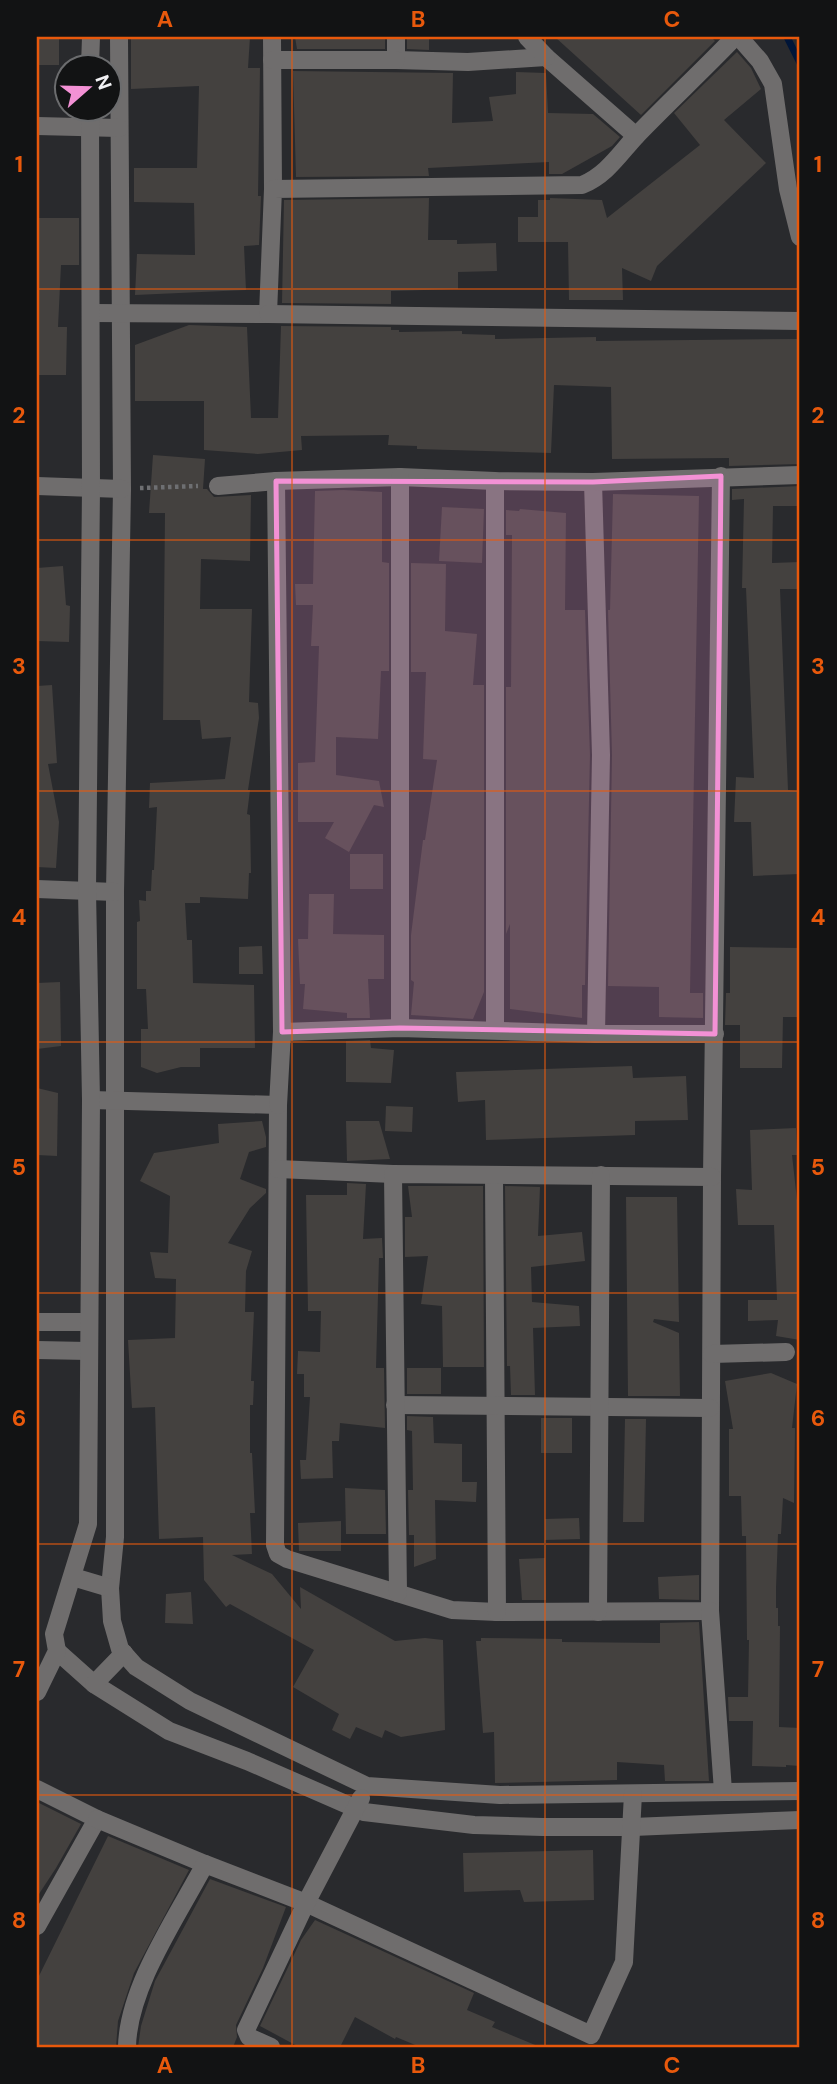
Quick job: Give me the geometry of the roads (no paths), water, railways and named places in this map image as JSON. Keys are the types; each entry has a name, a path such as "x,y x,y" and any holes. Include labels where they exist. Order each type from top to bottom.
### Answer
{"street":[{"path":"119,37 122,489 115,892 115,1537 110,1588 111,1621 120,1649 136,1667 190,1701 367,1786 500,1795 800,1791"},
{"path":"268,314 273,189 272,37"},
{"path":"396,37 396,60"},
{"path":"527,37 636,136"},
{"path":"273,189 582,185 593,181 614,163 636,136 732,37"},
{"path":"739,37 760,61 772,84 788,189 800,237"},
{"path":"272,60 468,62 546,57"},
{"path":"37,126 64,122"},
{"path":"37,1692 57,1651 54,1634 88,1524 91,1100 87,891 92,488 90,122"},
{"path":"102,122 119,128"},
{"path":"91,313 800,321"},
{"path":"218,486 276,481 400,477 593,482 800,475"},
{"path":"721,476 712,1177 710,1611 723,1791"},
{"path":"400,477 400,1028"},
{"path":"276,481 282,1032 278,1105 275,1545 278,1554 452,1610 710,1611"},
{"path":"495,481 495,1029"},
{"path":"593,482 601,755 596,1034"},
{"path":"37,486 122,489"},
{"path":"37,889 115,892"},
{"path":"282,1032 400,1028 596,1034 715,1034"},
{"path":"91,1100 278,1105"},
{"path":"278,1169 494,1177 712,1177"},
{"path":"393,1174 398,1593"},
{"path":"598,1612 601,1175"},
{"path":"494,1177 497,1612"},
{"path":"37,1322 89,1322"},
{"path":"37,1350 88,1351"},
{"path":"712,1354 786,1352"},
{"path":"396,1405 710,1408"},
{"path":"73,1577 110,1588"},
{"path":"57,1651 94,1684 169,1731 247,1761 356,1809 396,1817 474,1825 633,1827 800,1820"},
{"path":"94,1684 124,1653"},
{"path":"271,2047 249,2037 246,2030 306,1903 367,1786"},
{"path":"37,1789 97,1819 306,1903 588,2041 624,1962 633,1794"},
{"path":"37,1926 97,1819"},
{"path":"127,2047 127,2036 141,1983 205,1864"}],"waterway":[{"path":"787,37 800,63"}]}
